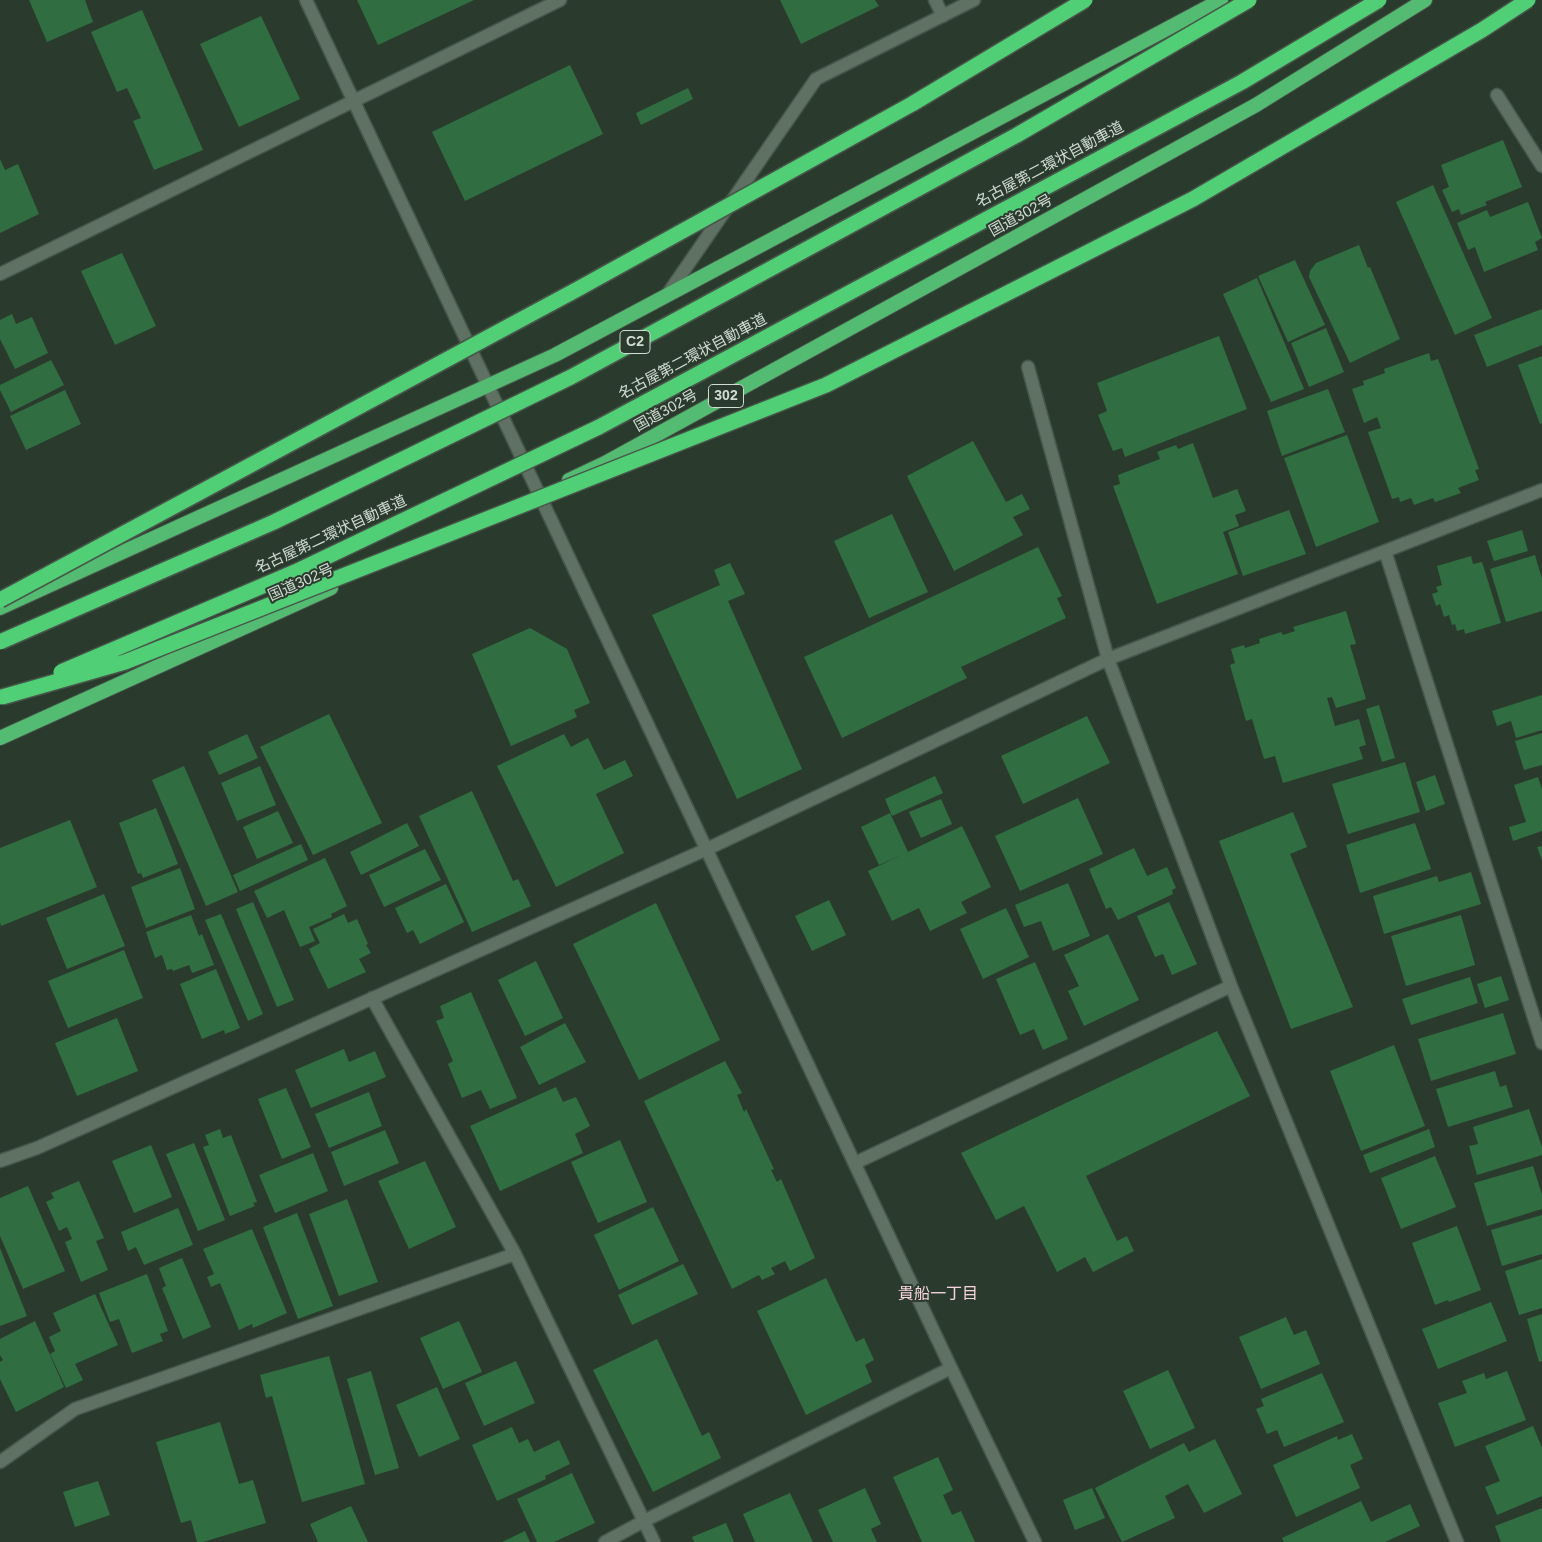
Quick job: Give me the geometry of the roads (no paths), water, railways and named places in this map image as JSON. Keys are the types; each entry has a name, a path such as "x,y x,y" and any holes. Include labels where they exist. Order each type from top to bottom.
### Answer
{"highway":[{"path":"0,600 602,276 912,104 1085,0"},
{"path":"0,608 555,355 1221,0"},
{"name":"C2","path":"0,642 274,522 571,377 1017,135 1249,0"},
{"name":"名古屋第二環状自動車道","path":"1,697 295,572 599,427 1242,82 1379,0"},
{"name":"国道302号","path":"0,738 607,462 1256,105 1425,0"},
{"path":"1,697 125,662 826,385 1193,199 1482,30 1528,0"}],"street":[{"path":"306,0 951,1368 1036,1542"},
{"path":"0,274 560,0"},
{"path":"935,0 943,16"},
{"path":"668,295 816,79 974,0"},
{"path":"1497,95 1542,166"},
{"path":"1028,367 1108,659 1231,986 1457,1542"},
{"path":"0,1161 37,1148 707,849 1108,659 1542,490"},
{"path":"1385,551 1542,1042"},
{"path":"855,1163 1231,986"},
{"path":"372,998 515,1254 654,1542"},
{"path":"0,1462 75,1409 515,1254"},
{"path":"606,1542 644,1521 951,1368"}],"district":[{"name":"貴船一丁目","path":"938,1295"}]}
